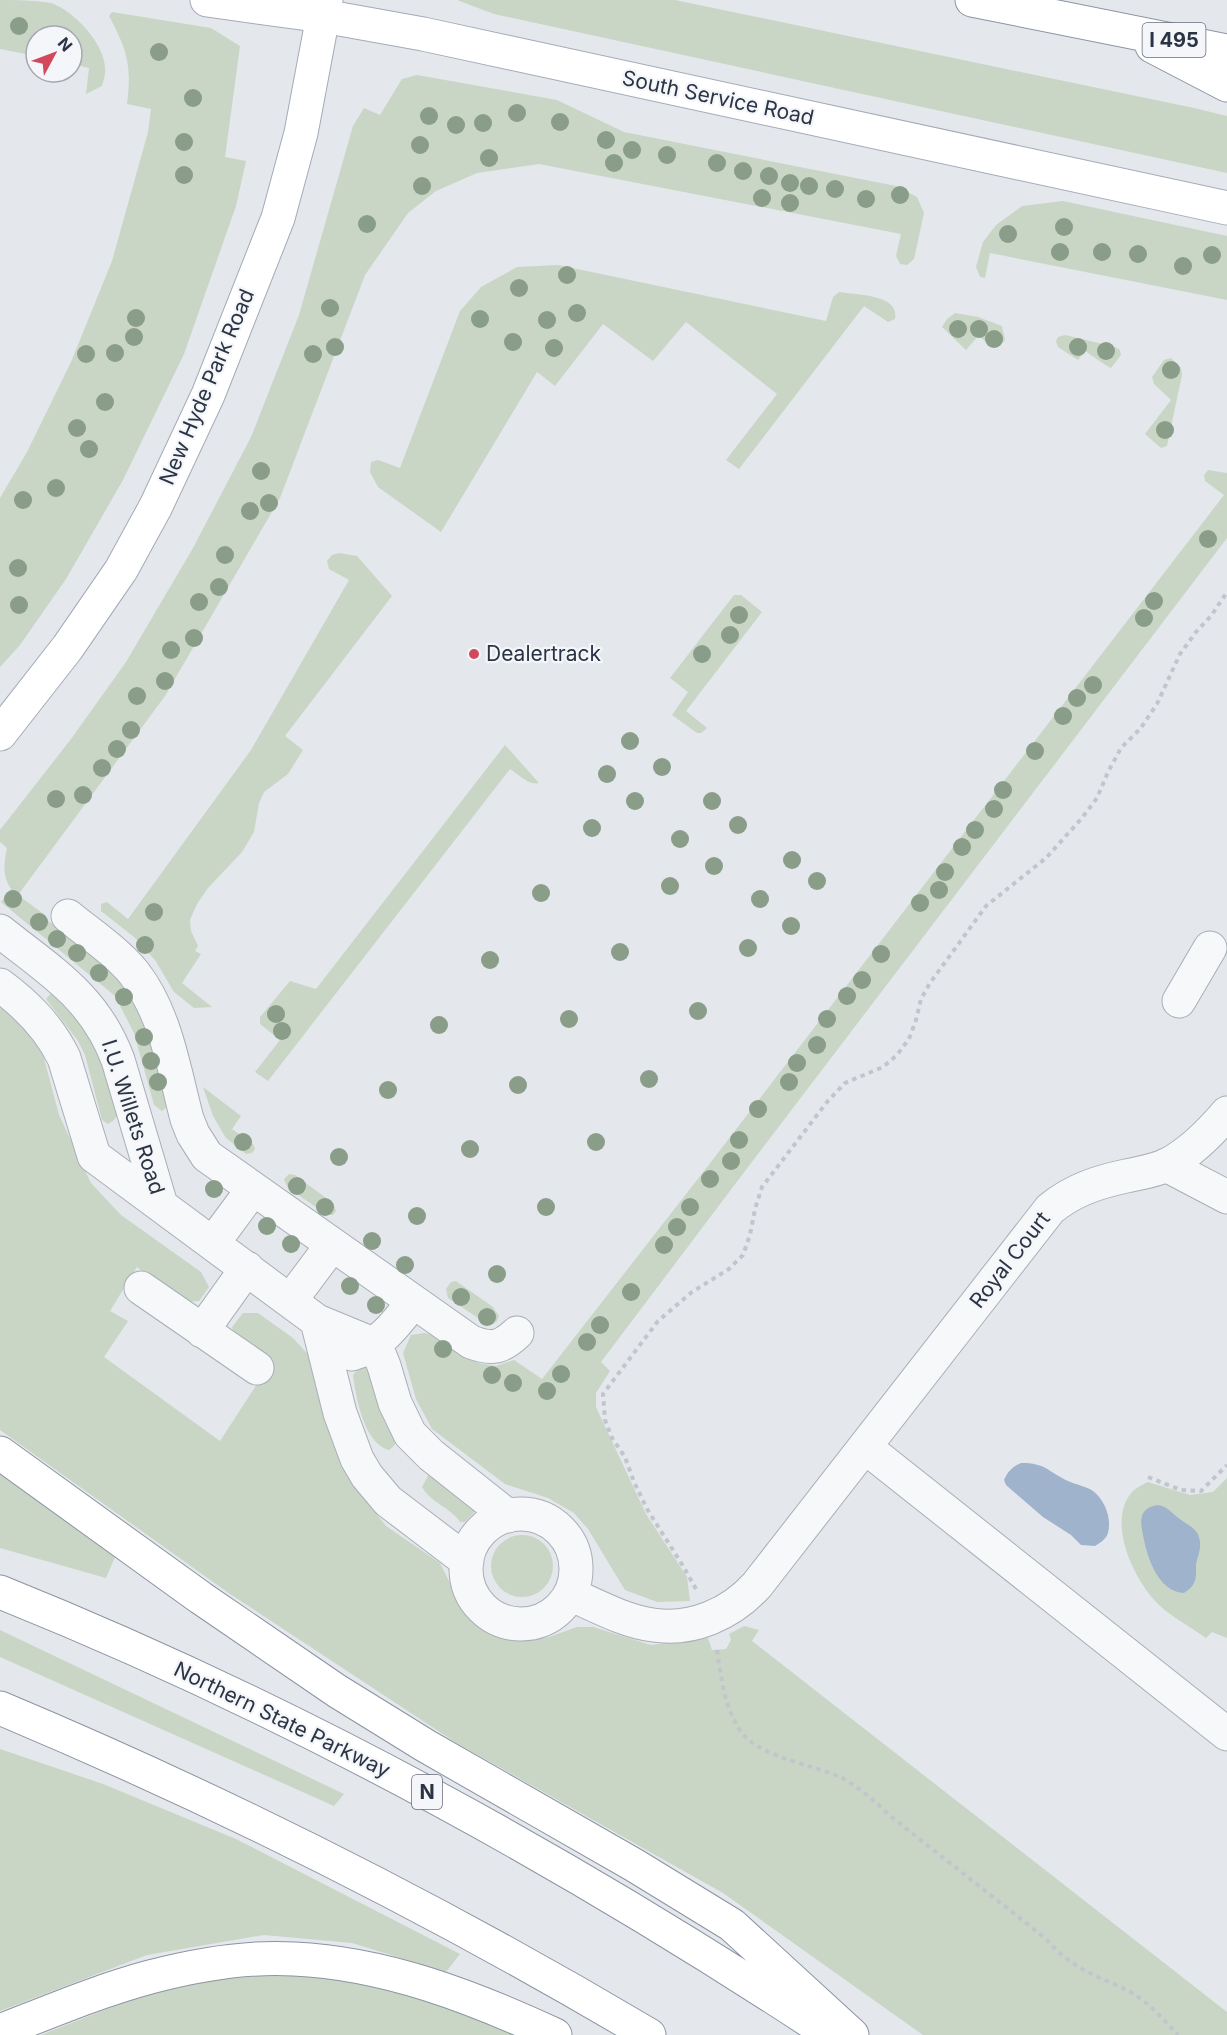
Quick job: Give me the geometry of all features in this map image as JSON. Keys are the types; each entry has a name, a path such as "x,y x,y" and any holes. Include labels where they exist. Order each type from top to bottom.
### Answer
{"main road":[{"name":"South Service Road","path":"207,0 325,8 434,37 1227,208"},
{"name":"I 495","path":"972,0 1227,51"},
{"name":"New Hyde Park Road","path":"0,734 68,646 121,570 156,506 208,395 278,218 301,133 325,8"},
{"path":"1121,30 1227,85"},
{"path":"0,1453 201,1598 347,1698 471,1772 606,1848 732,1925 852,2035"},
{"name":"Northern State Parkway","path":"0,1592 162,1661 398,1777 508,1836 606,1893 723,1964 830,2035"},
{"path":"0,1708 133,1765 378,1883 486,1941 649,2035"},
{"path":"0,2031 121,1985 151,1977 236,1961 292,1959 347,1965 401,1976 456,1995 555,2035"}],"street":[{"path":"68,916 120,958 145,989 162,1024 187,1119 193,1134 207,1156 471,1342 490,1348 499,1346 517,1333"},
{"name":"I.U. Willets Road","path":"0,931 76,991 100,1021 111,1040 118,1060 162,1205"},
{"path":"1179,1001 1210,948"},
{"path":"0,985 31,1011 57,1043 64,1058 94,1156 193,1134"},
{"name":"Royal Court","path":"570,1593 620,1616 654,1626 678,1625 708,1619 735,1606 757,1585 1050,1209 1064,1197 1093,1184 1148,1172 1166,1165 1199,1142 1227,1113"},
{"name":"I.U. Willets Road","path":"94,1156 317,1321 363,1340 372,1347"},
{"path":"1166,1165 1227,1197"},
{"path":"213,1243 253,1189"},
{"path":"290,1301 332,1245"},
{"path":"202,1330 247,1268"},
{"path":"141,1288 257,1368"},
{"path":"326,1360 372,1347 392,1329 414,1302"},
{"path":"317,1321 348,1439 367,1476 388,1500 467,1561"},
{"path":"372,1347 380,1356 395,1403 410,1434 431,1455 508,1516"},
{"path":"865,1447 1227,1734"},
{"path":"518,1513 545,1518 564,1535 572,1547 576,1560 576,1573 570,1593 558,1610 537,1622 523,1625 497,1620 478,1604 468,1583 466,1572 469,1549 480,1532 499,1519 508,1516 518,1513"}],"path":[{"path":"1178,2035 1155,2010 1134,1995 1077,1966 1059,1953 1045,1938 889,1815 867,1795 841,1778 757,1746 740,1731 724,1693 716,1641 708,1619 688,1575 646,1509 625,1456 612,1438 605,1420 603,1394 658,1321 692,1292 729,1269 743,1255 762,1187 826,1102 845,1083 883,1067 897,1055 909,1039 921,999 930,983 986,906 1046,858 1082,818 1097,798 1121,748 1140,729 1157,704 1180,654 1227,592"},
{"path":"1148,1477 1180,1491 1201,1491 1227,1465"}],"green space":[{"path":"0,0 51,3 70,14 81,24 24,24 24,54 0,49"},
{"path":"457,0 675,0 1194,108 1227,116 1227,173 494,14"},
{"path":"112,12 211,28 240,46 225,157 246,161 236,206 184,354 123,480 66,579 20,645 0,667 0,498 27,452 71,362 112,261 148,132 151,109 127,104 129,79 127,58 109,16"},
{"path":"84,27 96,42 105,63 102,86 86,94 89,68 84,67"},
{"path":"417,75 557,100 624,132 896,186 917,197 924,213 914,259 907,265 900,264 896,256 901,234 539,164 477,173 436,191 408,213 365,275 280,498 165,696 18,895 45,915 46,919 110,972 128,994 142,1020 152,1049 167,1107 162,1111 154,1105 134,1033 115,996 1,902 11,889 5,874 7,848 0,842 0,830 71,739 126,662 193,548 251,437 299,315 353,126 364,108 380,115 402,79"},
{"path":"1063,201 1227,236 1227,300 990,253 985,278 980,277 976,267 983,242 996,225 1022,206"},
{"path":"558,265 826,321 833,297 839,292 866,295 884,300 891,305 895,311 895,319 888,322 864,306 739,469 726,460 777,394 686,322 653,361 603,324 555,386 537,372 441,532 378,487 370,472 371,462 378,460 400,468 460,311 481,287 517,267"},
{"path":"955,313 978,317 1002,326 1005,340 1000,346 994,347 978,336 966,350 942,327"},
{"path":"1065,335 1115,347 1120,350 1121,355 1111,368 1085,351 1078,360 1058,347 1056,341 1058,337"},
{"path":"1171,358 1181,368 1182,375 1167,446 1161,448 1145,434 1171,400 1154,384 1152,377 1164,360"},
{"path":"1208,470 1227,473 1227,538 601,1362 610,1371 596,1393 596,1407 646,1514 687,1577 690,1601 657,1602 625,1590 588,1529 574,1513 548,1498 505,1484 432,1429 416,1399 403,1353 411,1335 425,1333 441,1338 478,1363 496,1366 514,1360 542,1379 1224,495 1205,481 1204,475"},
{"path":"339,553 357,556 392,596 285,736 303,750 288,774 264,792 259,803 254,832 242,852 208,888 197,904 190,920 191,931 198,946 195,951 201,954 182,983 212,1007 194,1008 174,992 155,960 134,937 101,911 101,904 107,902 128,919 251,750 349,580 329,569 327,561 332,555"},
{"path":"734,595 741,595 762,612 686,711 707,728 697,733 672,715 688,692 670,678"},
{"path":"505,745 539,783 527,781 510,769 268,1081 255,1072 280,1040 260,1024 260,1017 290,981 316,989"},
{"path":"54,990 61,995 100,1050 119,1114 108,1124 102,1120 85,1055 78,1041 46,999"},
{"path":"0,1007 17,1019 41,1047 59,1115 91,1183 121,1215 201,1272 209,1287 199,1301 183,1302 137,1267 110,1311 128,1321 104,1357 220,1441 268,1367 236,1340 232,1327 243,1313 258,1313 293,1338 315,1362 332,1432 353,1485 386,1526 440,1563 462,1607 482,1628 501,1637 522,1641 549,1637 577,1627 593,1627 651,1645 708,1638 712,1650 726,1649 731,1640 729,1634 744,1626 759,1630 752,1641 1227,2012 1227,2035 923,2035 723,1893 458,1744 230,1594 0,1430"},
{"path":"203,1087 241,1116 232,1129 253,1144 255,1149 252,1153 246,1154 226,1138 213,1116"},
{"path":"289,1174 295,1175 333,1203 336,1211 333,1215 327,1215 287,1187 284,1179"},
{"path":"456,1281 493,1307 499,1316 497,1321 487,1324 448,1298 446,1289 451,1282"},
{"path":"365,1367 372,1370 398,1439 389,1450 380,1446 373,1439 359,1407 353,1375 358,1369"},
{"path":"0,1469 115,1557 106,1578 0,1548"},
{"path":"429,1474 478,1508 465,1522 460,1522 422,1487"},
{"path":"1227,1478 1227,1638 1212,1632 1206,1638 1169,1613 1149,1594 1132,1566 1126,1550 1122,1534 1122,1519 1125,1504 1132,1492 1148,1482 1190,1495 1213,1492"},
{"path":"516,1535 528,1535 544,1544 551,1554 553,1566 551,1578 544,1588 528,1597 516,1597 505,1592 496,1583 491,1572 491,1560 496,1549 505,1540"},
{"path":"0,1630 344,1794 334,1806 0,1657"},
{"path":"0,1749 103,1784 236,1839 460,1954 446,1972 352,1943 264,1935 147,1955 0,2011"},
{"path":"306,1973 428,1995 518,2035 41,2035 175,1982"}],"water":[{"path":"1021,1463 1041,1466 1068,1481 1090,1489 1097,1495 1108,1516 1109,1528 1104,1539 1095,1546 1081,1545 1071,1535 1043,1517 1006,1485 1004,1480 1007,1474"},
{"path":"1157,1505 1167,1508 1190,1526 1199,1538 1200,1548 1195,1581 1184,1593 1167,1587 1155,1572 1147,1553 1141,1518 1146,1510"}],"place":[{"name":"Dealertrack","path":"474,654"}]}
